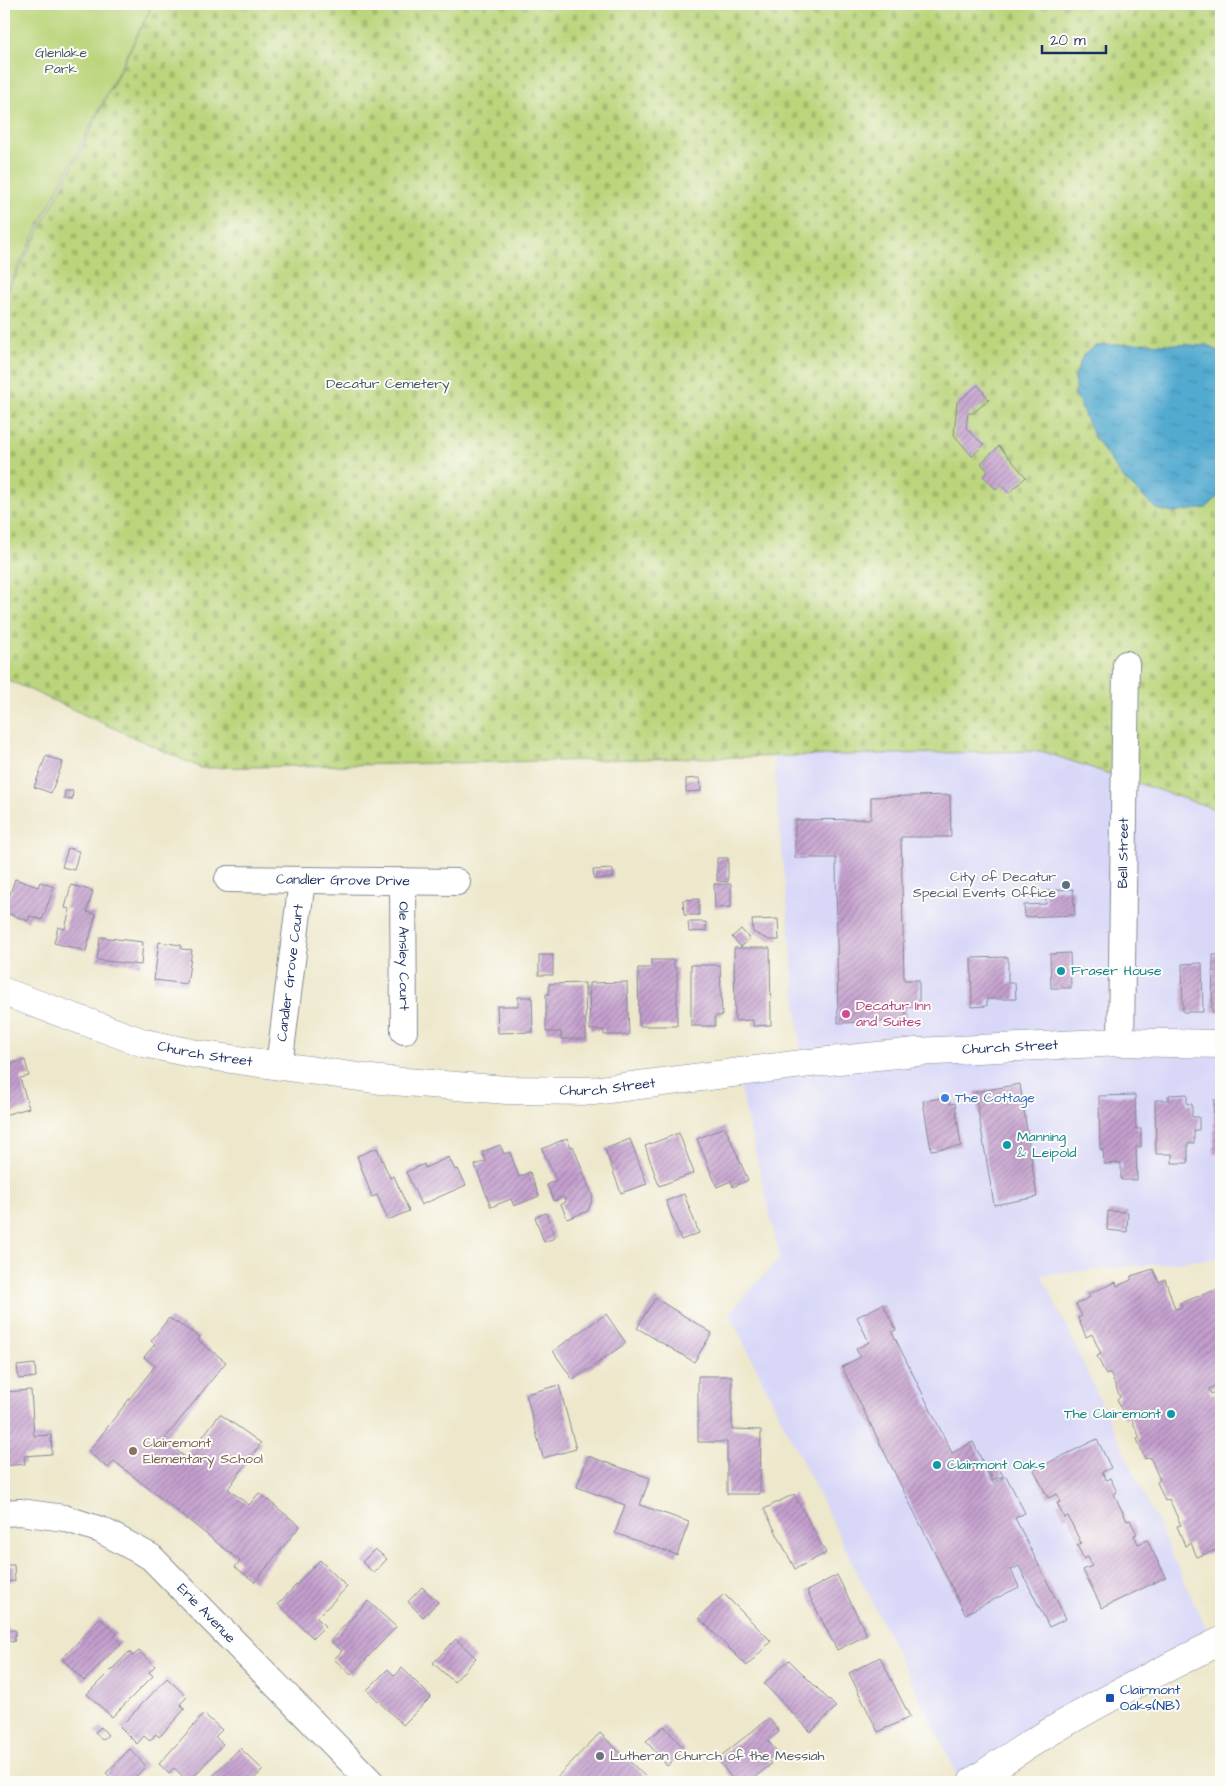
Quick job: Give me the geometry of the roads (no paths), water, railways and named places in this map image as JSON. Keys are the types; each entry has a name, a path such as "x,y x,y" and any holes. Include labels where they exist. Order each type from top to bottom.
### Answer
{"main road":[{"name":"Church Street","path":"4,992 144,1042 196,1054 279,1066 404,1075 507,1090 593,1091 810,1063 916,1052 1121,1042 1221,1044"},
{"path":"972,1782 1070,1718 1221,1641"}],"street":[{"name":"Bell Street","path":"1121,1042 1126,664"},
{"name":"Candler Grove Drive","path":"228,880 457,882"},
{"name":"Candler Grove Court","path":"279,1066 302,880"},
{"name":"Ole Ansley Court","path":"403,881 404,1031"},
{"name":"Erie Avenue","path":"4,1513 20,1512 64,1518 101,1530 151,1557 371,1782"}],"water":[{"path":"1147,343 1210,346 1221,354 1221,494 1206,508 1174,513 1156,509 1123,478 1094,437 1075,393 1075,376 1083,355 1096,346"}],"place":[{"name":"City of Decatur Special Events Office","path":"1066,885"},
{"name":"Fraser House","path":"1061,971"},
{"name":"Decatur Inn and Suites","path":"846,1014"},
{"name":"The Cottage","path":"945,1098"},
{"name":"Manning & Leipold","path":"1007,1145"},
{"name":"The Clairemont","path":"1171,1414"},
{"name":"Clairemont Elementary School","path":"133,1451"},
{"name":"Clairmont Oaks","path":"937,1465"},
{"name":"Clairmont Oaks(NB)","path":"1110,1698"},
{"name":"Lutheran Church of the Messiah","path":"600,1756"}],"park label":[{"name":"Glenlake Park","path":"61,62"},
{"name":"Decatur Cemetery","path":"388,384"}]}
